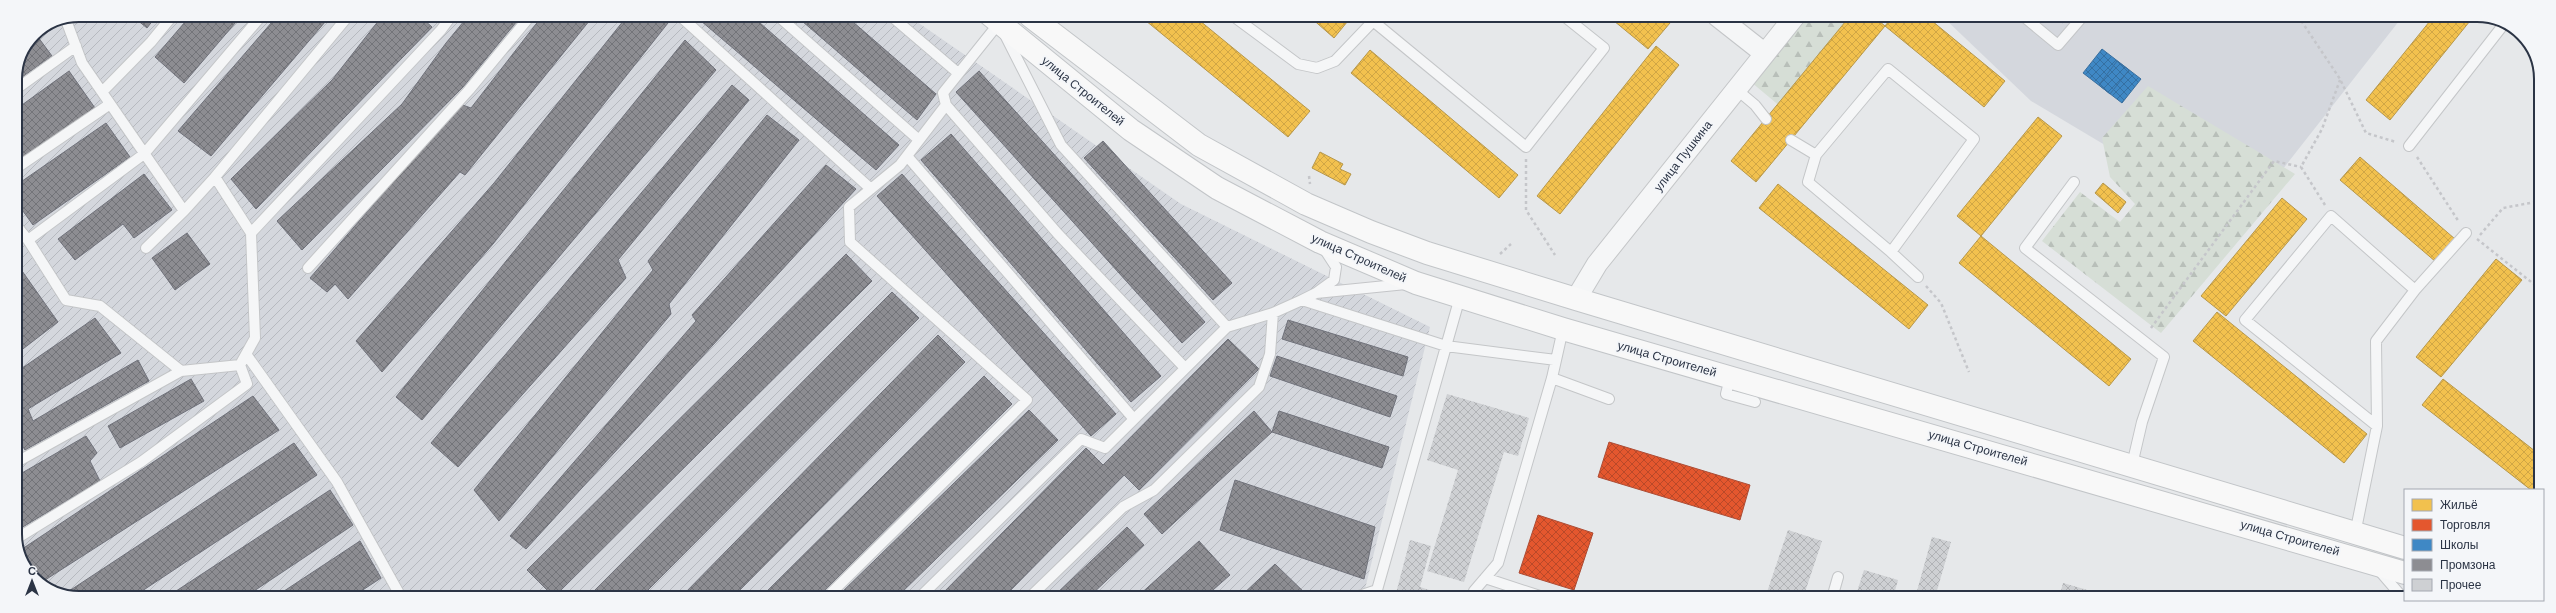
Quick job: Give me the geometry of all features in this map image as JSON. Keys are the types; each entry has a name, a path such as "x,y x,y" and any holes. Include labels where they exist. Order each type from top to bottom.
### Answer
{"main road":[{"name":"улица Строителей","path":"998,22 1132,130 1182,166 1216,188 1320,242 1416,282 1563,329 2404,573"},
{"name":"улица Строителей","path":"1038,22 1199,145 1251,176 1306,204 1371,232 1427,253 1576,299 2404,548"},
{"path":"1563,329 1576,299"},
{"path":"2348,556 2355,534"}],"street":[{"path":"1725,22 1764,53"},
{"name":"улица Пушкина","path":"1576,299 1597,264 1789,22"}],"lane":[{"path":"102,92 151,42 167,22"},
{"path":"28,240 144,154 256,22"},
{"path":"146,248 184,211 215,177 343,22"},
{"path":"251,233 447,22"},
{"path":"308,268 469,90 526,22"},
{"path":"687,22 871,189"},
{"path":"784,22 919,140"},
{"path":"898,22 958,73"},
{"path":"992,22 943,93 946,105 1058,234 1185,368"},
{"path":"996,22 1061,145 1227,327"},
{"path":"1241,22 1298,64 1317,68 1335,61 1371,22"},
{"path":"1380,22 1526,147 1604,48 1572,22"},
{"path":"2030,22 2058,45 2078,22"},
{"path":"67,23 82,63 184,211"},
{"path":"2410,146 2501,27"},
{"path":"22,85 76,46"},
{"path":"1891,252 1974,139 1888,69 1816,155 1808,182 1891,252 1918,277"},
{"path":"1736,89 1755,105 1766,119"},
{"path":"22,164 110,104"},
{"path":"833,591 1027,400 850,242 849,208 900,165 946,105"},
{"path":"1791,140 1816,155"},
{"path":"907,156 1133,418"},
{"path":"22,535 141,462 247,384 240,365 255,338 251,233 215,177"},
{"path":"2074,182 2025,248 2164,357 2142,422 2132,465"},
{"path":"2377,426 2245,320 2331,216 2415,290"},
{"path":"22,233 66,300 100,306 181,371"},
{"path":"2355,534 2377,426 2376,342 2415,290 2466,233"},
{"path":"926,591 1081,439 1105,448 1133,418 1227,327 1273,313 1316,293 1334,280 1336,267 1320,242"},
{"path":"1316,293 1416,282"},
{"path":"1374,591 1377,590 1460,297"},
{"path":"1302,300 1446,346 1556,360"},
{"path":"1036,591 1123,507 1154,490 1259,387 1270,354 1273,313"},
{"path":"1477,591 1498,562 1552,378 1563,329"},
{"path":"246,354 337,482 398,591"},
{"path":"22,459 181,371 240,365"},
{"path":"1552,378 1609,399"},
{"path":"1730,378 1726,394 1755,402"},
{"path":"2374,564 2397,591"},
{"path":"1834,591 1838,577"},
{"path":"1485,578 1525,591"}],"path":[{"path":"2302,22 2340,79 2366,133 2410,146 2466,233 2477,239 2534,284"},
{"path":"2301,167 2322,129 2340,79"},
{"path":"1526,147 1526,210 1555,255"},
{"path":"2142,340 2274,161 2301,167 2331,216"},
{"path":"2477,239 2502,208 2534,201"},
{"path":"1918,277 1942,303 1969,372"}],"shaded area":[{"path":"79,22 917,22 1181,204 1430,327 1364,591 79,591 68,590 52,584 52,561 29,561 26,556 22,538 22,79 26,57 32,47 47,32 57,26"},
{"path":"1948,22 2398,22 2239,225 2031,101"}],"green space":[{"path":"1801,22 1853,22 1781,107 1751,82"},
{"path":"2148,86 2295,174 2161,333 2042,241 2080,192 2120,222 2135,204 2110,177 2102,138"}],"building: Жильё":[{"path":"1147,22 1201,22 1310,111 1288,137"},
{"path":"1316,22 1347,22 1334,38"},
{"path":"1615,22 1670,23 1648,49"},
{"path":"1845,22 1880,22 1885,26 1756,182 1731,161"},
{"path":"1888,22 1933,22 2005,81 1984,107 1885,26"},
{"path":"2429,22 2469,22 2390,120 2366,100"},
{"path":"1656,46 1679,65 1560,214 1537,196"},
{"path":"1370,50 1518,175 1499,198 1351,73"},
{"path":"2038,117 2062,136 1981,236 1957,216"},
{"path":"1320,152 1343,164 1340,169 1351,174 1345,185 1312,168"},
{"path":"2360,157 2455,239 2436,262 2340,180"},
{"path":"2103,183 2126,202 2118,213 2095,193"},
{"path":"1778,184 1928,305 1909,329 1759,208"},
{"path":"2282,198 2307,219 2226,316 2201,296"},
{"path":"1981,236 2131,359 2109,386 1959,263"},
{"path":"2496,259 2522,280 2441,377 2416,357"},
{"path":"2217,312 2367,434 2344,463 2193,341"},
{"path":"2443,379 2534,450 2534,489 2530,489 2422,405"}],"building: Торговля":[{"path":"1609,442 1750,485 1740,520 1598,477"},
{"path":"1538,515 1593,533 1574,590 1519,573"}],"building: Школы":[{"path":"2102,49 2141,79 2122,103 2083,73"},
{"path":"2117,61 2129,70 2110,94 2099,85"}],"building: Промзона":[{"path":"140,22 152,22 147,28"},
{"path":"185,22 236,22 184,83 155,57"},
{"path":"272,22 325,22 211,156 178,131"},
{"path":"378,22 426,22 432,27 256,209 231,179 332,80"},
{"path":"463,22 516,22 463,87 302,250 277,221 402,104 446,43"},
{"path":"538,22 588,22 465,175 460,172 348,299 335,284 327,292 310,278 460,104 471,108"},
{"path":"622,22 668,23 493,244 382,372 356,341 494,183"},
{"path":"702,22 759,22 899,145 876,170"},
{"path":"803,22 853,22 936,94 917,120"},
{"path":"39,39 52,56 22,77 26,57"},
{"path":"685,40 716,70 422,420 396,397"},
{"path":"69,71 95,108 22,159 22,105"},
{"path":"979,71 1205,322 1182,343 956,92"},
{"path":"732,85 749,100 618,260 626,278 458,467 431,443"},
{"path":"767,115 799,140 669,304 671,314 499,521 474,490 653,270 648,261"},
{"path":"106,123 130,157 33,225 22,210 22,181"},
{"path":"951,134 1161,376 1131,402 921,160"},
{"path":"1103,141 1232,283 1213,300 1084,158"},
{"path":"826,165 856,189 526,549 510,536 696,321 692,315"},
{"path":"144,174 172,210 134,238 123,224 75,260 58,239"},
{"path":"902,174 1116,414 1091,436 877,196"},
{"path":"187,233 210,264 175,290 152,258"},
{"path":"846,254 872,281 560,591 548,591 527,570"},
{"path":"22,271 58,322 22,350"},
{"path":"892,292 919,318 647,591 594,591"},
{"path":"95,318 121,353 28,409 33,421 138,360 149,381 25,450 22,446 22,368"},
{"path":"1288,320 1408,357 1403,376 1282,339"},
{"path":"938,335 965,362 739,591 687,591"},
{"path":"1228,339 1259,369 1139,490 1124,475 1010,591 945,591 1086,448 1103,465"},
{"path":"1277,356 1397,396 1390,417 1270,376"},
{"path":"984,376 1012,404 824,591 767,591"},
{"path":"191,379 204,401 120,448 108,426"},
{"path":"253,396 279,430 52,576 52,561 29,561 24,549"},
{"path":"1029,410 1058,440 903,591 843,591"},
{"path":"1254,411 1272,432 1162,534 1144,514"},
{"path":"1279,411 1389,447 1382,468 1272,432"},
{"path":"86,436 97,453 90,461 100,481 22,527 22,473"},
{"path":"294,443 317,475 142,591 70,590"},
{"path":"1235,480 1375,527 1364,579 1220,530"},
{"path":"330,490 353,525 254,591 176,591"},
{"path":"1127,527 1144,545 1095,591 1059,591"},
{"path":"360,541 381,578 361,591 284,591"},
{"path":"1199,541 1230,575 1212,591 1144,591"},
{"path":"1275,564 1303,591 1246,591"}],"building: Прочее":[{"path":"1447,394 1529,418 1518,456 1504,452 1464,582 1427,571 1458,470 1427,460"},
{"path":"1788,530 1822,541 1805,591 1767,591"},
{"path":"1932,537 1951,542 1937,591 1917,591"},
{"path":"1410,540 1431,546 1420,587 1432,591 1397,591"},
{"path":"1864,570 1898,580 1895,591 1857,591"},
{"path":"2063,583 2091,591 2061,591"}]}
